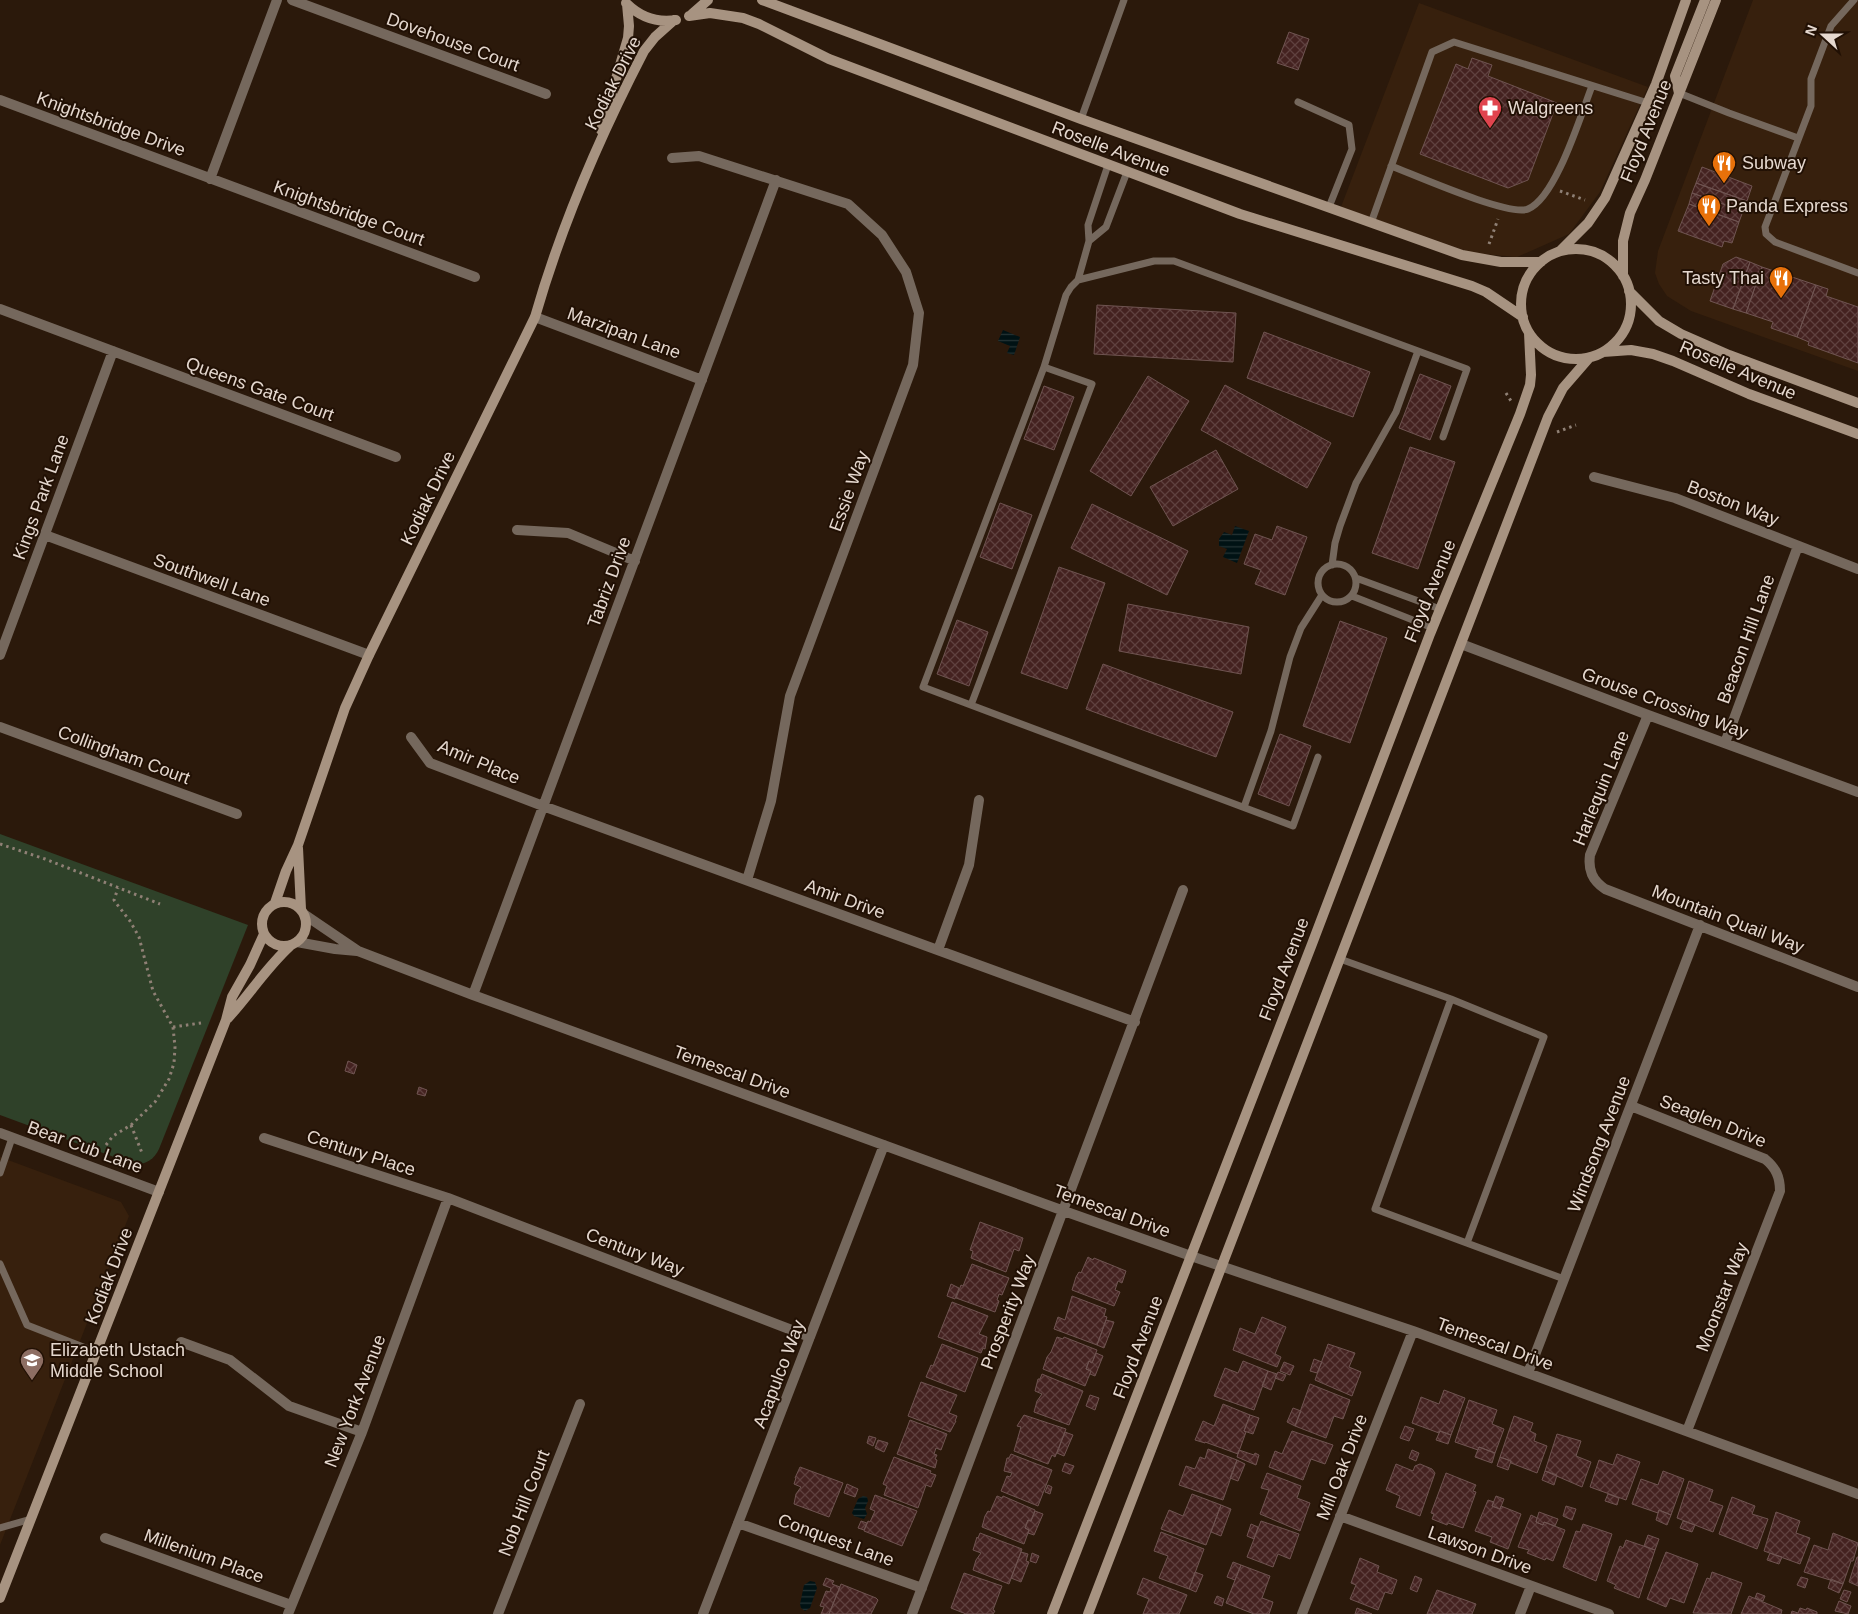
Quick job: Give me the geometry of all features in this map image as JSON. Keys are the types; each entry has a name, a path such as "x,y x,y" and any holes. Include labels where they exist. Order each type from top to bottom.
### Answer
{"street":[{"path":"210,179 277,0"},
{"name":"Dovehouse Court","path":"292,0 546,94"},
{"path":"625,2 645,17 659,21 674,20 688,16 698,10 708,0"},
{"name":"Roselle Avenue","path":"762,0 1081,119 1473,258 1501,262 1541,262"},
{"name":"Floyd Avenue","path":"1559,252 1588,223 1597,211 1648,103 1686,0"},
{"path":"1679,93 1675,76 1705,0"},
{"name":"Floyd Avenue","path":"1623,277 1622,252 1625,228 1716,0"},
{"name":"Kodiak Drive","path":"590,167 628,38 629,26 625,2"},
{"name":"Roselle Avenue","path":"688,16 710,13 743,18 829,59 1240,214 1472,286 1486,292 1523,317"},
{"name":"Kodiak Drive","path":"275,903 286,871 298,845 345,708 369,655 535,318 549,266 590,167 644,51 674,20"},
{"name":"Knightsbridge Drive","path":"0,100 210,179"},
{"name":"Essie Way","path":"672,158 699,156 848,204 882,235 906,272 919,313 914,365 790,696 772,801 747,880"},
{"name":"Knightsbridge Court","path":"210,179 475,277"},
{"name":"Tabriz Drive","path":"473,995 776,180"},
{"path":"1575,250 1599,255 1613,264 1623,277 1629,291 1629,315 1626,326 1612,345 1602,352 1589,358 1576,359 1557,356 1541,347 1529,333 1523,317 1521,300 1524,288 1534,269 1541,262 1559,252 1575,250"},
{"name":"Roselle Avenue","path":"1629,291 1659,321 1681,334 1729,355 1858,403"},
{"name":"Queens Gate Court","path":"0,310 396,457"},
{"name":"Marzipan Lane","path":"535,318 702,380"},
{"name":"Floyd Avenue","path":"1052,1614 1440,609 1530,385 1532,365 1529,333"},
{"name":"Roselle Avenue","path":"1602,352 1631,350 1673,360 1707,377 1749,394 1858,434"},
{"name":"Kings Park Lane","path":"0,655 113,351"},
{"path":"1088,1614 1548,417 1563,388 1589,358"},
{"name":"Boston Way","path":"1594,476 1675,498 1858,569"},
{"path":"517,530 568,533 635,560"},
{"name":"Southwell Lane","path":"44,535 369,655"},
{"name":"Beacon Hill Lane","path":"1725,743 1798,546"},
{"name":"Grouse Crossing Way","path":"1461,644 1858,792"},
{"name":"Harlequin Lane","path":"1591,874 1590,855 1648,715"},
{"name":"Collingham Court","path":"0,727 237,814"},
{"name":"Amir Place","path":"410,737 430,763 543,806"},
{"path":"938,950 970,865 979,800"},
{"name":"Amir Drive","path":"543,806 1135,1022"},
{"name":"Kodiak Drive","path":"298,845 303,912"},
{"name":"Mountain Quail Way","path":"1591,874 1598,885 1605,889 1858,987"},
{"name":"Prosperity Way","path":"912,1614 1183,890"},
{"path":"289,902 303,912 307,922 306,930 294,944 275,945 264,934 262,920 268,907 275,903 289,902"},
{"name":"Temescal Drive","path":"303,912 358,951 473,995 1064,1211 1222,1267 1413,1331 1858,1494"},
{"name":"Windsong Avenue","path":"1528,1373 1700,925"},
{"name":"Kodiak Drive","path":"0,1598 226,1020 232,997 250,965 264,934"},
{"name":"Kodiak Drive","path":"226,1020 243,1002 259,978 294,944"},
{"name":"Temescal Drive","path":"294,944 358,951"},
{"name":"Seaglen Drive","path":"1631,1106 1765,1159 1778,1173"},
{"name":"Bear Cub Lane","path":"0,1133 159,1192"},
{"name":"Century Place","path":"264,1138 448,1198"},
{"name":"Acapulco Way","path":"703,1614 884,1145"},
{"name":"Moonstar Way","path":"1687,1431 1780,1191 1778,1173"},
{"name":"Century Way","path":"448,1198 810,1337"},
{"name":"New York Avenue","path":"290,1609 362,1432 448,1198"},
{"name":"Mill Oak Drive","path":"1302,1614 1413,1331"},
{"path":"181,1342 230,1360 289,1406 362,1432"},
{"name":"Nob Hill Court","path":"498,1614 580,1404"},
{"name":"Lawson Drive","path":"1340,1516 1609,1614"},
{"name":"Conquest Lane","path":"738,1523 922,1588"},
{"name":"Millenium Place","path":"105,1538 290,1609"},
{"path":"1520,1614 1531,1586"}],"lane":[{"path":"1081,119 1124,0"},
{"path":"1854,0 1831,26 1811,79 1810,106 1766,222 1766,234 1775,242 1858,273"},
{"path":"1371,223 1432,52 1454,42 1648,103"},
{"path":"1391,166 1492,204 1512,210 1528,209 1543,197 1556,178 1592,86"},
{"path":"1679,93 1798,138"},
{"path":"1298,102 1349,125 1352,149 1329,207"},
{"path":"1108,165 1088,225 1089,241 1078,280 1066,295 1044,367 923,688 1293,826 1318,757"},
{"path":"1089,241 1106,227 1127,172"},
{"path":"1078,280 1154,261 1174,261 1467,369 1443,436"},
{"path":"1332,565 1335,543 1356,483 1396,412 1418,351"},
{"path":"970,705 1092,384 1044,367"},
{"path":"1340,564 1347,566 1356,578 1356,585 1352,596 1343,602 1328,600 1322,595 1319,588 1318,581 1321,574 1332,565 1340,564"},
{"path":"1356,578 1440,609"},
{"path":"1244,807 1272,731 1290,658 1301,628 1322,595"},
{"path":"1352,596 1433,628"},
{"path":"1340,959 1452,999 1544,1037 1467,1243"},
{"path":"1452,999 1375,1209 1564,1280"},
{"path":"0,1173 12,1138"},
{"path":"0,1264 27,1325 96,1352"},
{"path":"0,1528 31,1519"}],"path":[{"path":"1560,191 1584,200"},
{"path":"1489,244 1498,219"},
{"path":"0,844 160,904"},
{"path":"106,1145 118,1132 131,1125 150,1108 169,1079 174,1056 173,1027 153,991 139,937 130,921 114,900 118,888"},
{"path":"173,1027 201,1023"},
{"path":"131,1125 142,1152"}],"shaded area":[{"path":"1753,0 1858,0 1858,371 1691,311 1667,296 1659,284 1655,273 1658,251"},
{"path":"1419,3 1648,87 1600,192 1569,234 1517,257 1472,253 1341,207"},
{"path":"1003,330 1020,337 1014,355 1007,353 1010,346 998,341"},
{"path":"1235,526 1249,531 1237,563 1223,557 1227,549 1219,546 1219,539 1224,532 1232,535"},
{"name":"Elizabeth Ustach Middle School","path":"0,1157 121,1202 129,1216 0,1545"},
{"path":"863,1496 867,1497 868,1501 865,1508 867,1514 864,1519 854,1516 852,1513 858,1499"},
{"path":"810,1581 815,1582 817,1588 810,1608 805,1611 801,1608 800,1604 804,1585"}],"green space":[{"path":"0,834 248,925 159,1149 152,1159 145,1163 133,1164 0,1115"}],"building":[{"path":"1289,32 1309,39 1298,70 1277,63"},
{"path":"1472,58 1492,65 1488,76 1557,103 1528,180 1508,188 1420,154 1456,64 1468,69"},
{"name":"Subway","path":"1702,167 1752,186 1747,201 1696,183"},
{"path":"1696,183 1747,201 1743,211 1692,193"},
{"path":"1692,193 1743,211 1739,222 1689,204"},
{"name":"Panda Express","path":"1689,204 1739,222 1732,243 1724,241 1722,247 1678,231"},
{"path":"1736,257 1750,262 1733,309 1710,301 1723,264"},
{"path":"1750,262 1762,267 1746,313 1733,309"},
{"name":"Tasty Thai","path":"1762,267 1816,285 1797,337 1771,328 1773,322 1746,313"},
{"path":"1816,285 1828,289 1826,296 1858,307 1858,363 1808,345 1809,342 1797,337"},
{"path":"1097,305 1236,313 1233,362 1094,354"},
{"path":"1264,332 1370,372 1353,417 1247,378"},
{"path":"1420,374 1451,386 1430,440 1399,428"},
{"path":"1148,376 1189,401 1131,496 1090,471"},
{"path":"1225,385 1331,443 1307,488 1201,430"},
{"path":"1044,386 1074,397 1054,450 1024,439"},
{"path":"1410,447 1455,462 1418,569 1372,553"},
{"path":"1216,450 1238,489 1173,526 1150,487"},
{"path":"1000,503 1032,515 1012,569 980,557"},
{"path":"1092,504 1188,551 1167,595 1071,548"},
{"path":"1277,526 1307,537 1285,595 1255,584 1261,570 1244,564 1255,534 1272,540"},
{"path":"1059,567 1105,583 1067,689 1021,673"},
{"path":"1128,604 1249,627 1241,674 1119,651"},
{"path":"957,620 988,632 969,686 937,674"},
{"path":"1340,621 1387,638 1350,743 1303,726"},
{"path":"1103,664 1233,712 1216,757 1086,709"},
{"path":"1280,734 1311,746 1289,806 1258,794"},
{"path":"348,1061 357,1065 354,1074 345,1071"},
{"path":"419,1087 427,1090 425,1096 417,1094"},
{"path":"980,1222 1023,1238 1019,1251 1014,1249 1006,1272 971,1258 973,1251 970,1250"},
{"path":"1088,1257 1126,1271 1122,1283 1118,1281 1115,1290 1120,1292 1114,1306 1072,1290 1076,1277 1079,1272 1081,1273"},
{"path":"972,1264 1009,1278 1002,1295 999,1294 997,1300 999,1301 995,1312 956,1298"},
{"path":"951,1284 959,1288 955,1299 947,1296"},
{"path":"1072,1296 1106,1309 1104,1316 1107,1317 1097,1345 1054,1329 1058,1317 1065,1320"},
{"path":"952,1302 988,1316 979,1334 987,1337 985,1349 983,1348 981,1353 938,1337"},
{"path":"1262,1317 1286,1327 1275,1354 1281,1357 1277,1367 1233,1350 1240,1328 1255,1334"},
{"path":"1106,1320 1114,1322 1104,1348 1097,1345"},
{"path":"1057,1337 1063,1339 1064,1337 1097,1350 1092,1363 1089,1361 1086,1369 1091,1371 1085,1386 1043,1369"},
{"path":"942,1344 978,1358 965,1392 926,1377"},
{"path":"1328,1344 1355,1353 1349,1367 1361,1372 1352,1396 1315,1380"},
{"path":"1096,1353 1103,1356 1095,1376 1086,1369 1089,1361 1092,1363"},
{"path":"1314,1359 1322,1362 1317,1373 1310,1371"},
{"path":"1243,1361 1268,1371 1254,1410 1214,1396 1225,1368 1238,1373"},
{"path":"1284,1362 1294,1366 1290,1375 1280,1371"},
{"path":"1268,1371 1277,1374 1271,1390 1262,1386"},
{"path":"1278,1372 1286,1375 1283,1381 1275,1378"},
{"path":"1042,1374 1083,1391 1069,1425 1034,1412 1037,1401 1042,1394 1035,1391 1038,1379 1040,1379"},
{"path":"921,1382 957,1395 949,1413 957,1416 950,1432 908,1416"},
{"path":"1310,1384 1350,1400 1343,1419 1334,1416 1326,1438 1295,1426"},
{"path":"1444,1390 1465,1398 1451,1435 1440,1431 1439,1433 1412,1423 1421,1397 1439,1404"},
{"path":"1090,1395 1099,1398 1095,1410 1086,1406"},
{"path":"1469,1400 1497,1410 1492,1424 1504,1429 1495,1453 1479,1447 1478,1450 1455,1442"},
{"path":"1223,1404 1250,1415 1238,1454 1195,1440 1203,1421 1214,1426"},
{"path":"1293,1408 1301,1411 1295,1426 1287,1422"},
{"path":"1024,1415 1066,1429 1055,1457 1052,1455 1048,1464 1014,1451 1021,1427 1017,1426"},
{"path":"1250,1415 1259,1418 1253,1434 1244,1431"},
{"path":"1514,1416 1533,1423 1530,1431 1536,1434 1534,1441 1547,1446 1537,1473 1500,1457"},
{"path":"910,1420 947,1434 941,1450 936,1448 934,1454 937,1455 935,1468 897,1454"},
{"path":"1405,1426 1414,1429 1409,1441 1400,1438"},
{"path":"1292,1431 1333,1445 1325,1464 1311,1459 1303,1480 1269,1467 1275,1451 1282,1454"},
{"path":"1440,1431 1451,1435 1448,1444 1436,1440"},
{"path":"1065,1432 1073,1435 1064,1456 1057,1453"},
{"path":"1557,1434 1581,1441 1576,1456 1591,1462 1582,1487 1545,1471"},
{"path":"869,1436 876,1438 873,1446 867,1443"},
{"path":"878,1440 888,1443 884,1452 875,1448"},
{"path":"1479,1447 1495,1453 1492,1463 1475,1457"},
{"path":"1208,1449 1237,1460 1223,1500 1179,1485 1186,1466 1195,1469 1200,1457 1205,1459"},
{"path":"1239,1450 1259,1455 1256,1465 1237,1457"},
{"path":"1412,1450 1419,1453 1416,1461 1409,1458"},
{"path":"1011,1454 1052,1470 1038,1506 1001,1491 1007,1476 1010,1477 1012,1473 1004,1471 1007,1458"},
{"path":"1617,1454 1640,1462 1626,1500 1590,1487 1599,1460 1613,1465"},
{"path":"894,1457 931,1471 930,1473 936,1475 931,1487 926,1485 918,1508 884,1495 887,1486 883,1484"},
{"path":"1500,1457 1511,1461 1508,1470 1497,1466"},
{"path":"1237,1460 1245,1464 1238,1481 1230,1478"},
{"path":"1065,1463 1074,1466 1070,1474 1062,1471"},
{"path":"1396,1464 1413,1471 1415,1466 1420,1464 1432,1469 1435,1473 1420,1516 1396,1507 1400,1496 1386,1490"},
{"path":"800,1467 843,1483 829,1517 794,1504 796,1494 801,1487 794,1484"},
{"path":"1545,1471 1557,1475 1554,1485 1542,1480"},
{"path":"1663,1471 1684,1479 1671,1515 1659,1510 1658,1513 1632,1504 1641,1479 1658,1485"},
{"path":"1267,1473 1301,1486 1297,1498 1310,1503 1300,1531 1260,1514 1269,1490 1261,1488"},
{"path":"1446,1473 1476,1485 1473,1491 1476,1492 1463,1528 1448,1523 1447,1525 1432,1519 1434,1514 1431,1513"},
{"path":"1689,1481 1713,1490 1709,1501 1723,1506 1713,1532 1677,1518"},
{"path":"847,1484 858,1489 855,1497 844,1493"},
{"path":"1048,1485 1052,1487 1050,1494 1045,1492"},
{"path":"1192,1494 1221,1505 1206,1545 1161,1529 1169,1510 1183,1516"},
{"path":"1608,1494 1619,1498 1617,1505 1605,1501"},
{"path":"875,1495 917,1511 902,1546 864,1531 875,1511 870,1509"},
{"path":"997,1496 1002,1498 1003,1496 1035,1510 1031,1521 1028,1520 1025,1528 1029,1530 1024,1544 982,1527 985,1516 988,1511 990,1512"},
{"path":"1496,1496 1504,1499 1500,1509 1492,1506"},
{"path":"1732,1497 1755,1506 1752,1514 1768,1519 1757,1549 1719,1534"},
{"path":"1488,1500 1494,1502 1492,1506 1500,1509 1501,1506 1521,1514 1508,1549 1490,1542 1492,1537 1475,1531"},
{"path":"1221,1505 1231,1509 1221,1536 1211,1532"},
{"path":"1566,1506 1576,1509 1572,1520 1563,1516"},
{"path":"1659,1510 1671,1515 1667,1525 1656,1520"},
{"path":"1035,1511 1043,1514 1034,1535 1028,1533 1029,1530 1025,1528 1028,1520 1031,1521"},
{"path":"1539,1512 1558,1519 1555,1526 1544,1522 1543,1525 1536,1522"},
{"path":"1776,1512 1800,1521 1796,1533 1810,1538 1800,1564 1764,1551"},
{"path":"1531,1515 1537,1518 1536,1522 1543,1525 1544,1522 1565,1530 1553,1561 1527,1553 1529,1550 1518,1547"},
{"path":"861,1521 867,1523 864,1530 858,1528"},
{"path":"1261,1521 1299,1534 1290,1559 1278,1554 1273,1567 1247,1557"},
{"path":"1683,1521 1695,1525 1692,1532 1680,1528"},
{"path":"1251,1524 1258,1527 1254,1539 1247,1536"},
{"path":"1583,1524 1612,1534 1596,1581 1563,1567 1576,1531 1580,1532"},
{"path":"1161,1532 1204,1549 1189,1589 1159,1578 1168,1556 1154,1551"},
{"path":"980,1533 1022,1549 1009,1584 973,1570 976,1560 981,1553 973,1550"},
{"path":"1833,1533 1858,1543 1843,1584 1804,1572 1814,1545 1828,1550"},
{"path":"1648,1535 1659,1539 1655,1550 1644,1546"},
{"path":"1626,1540 1655,1550 1639,1598 1614,1588 1616,1585 1607,1581 1620,1546 1623,1548"},
{"path":"1021,1552 1028,1554 1026,1561 1029,1562 1021,1582 1011,1578"},
{"path":"1666,1552 1698,1564 1684,1603 1670,1598 1666,1607 1647,1599"},
{"path":"1032,1553 1039,1556 1036,1563 1030,1561"},
{"path":"1770,1553 1782,1557 1779,1564 1767,1560"},
{"path":"1858,1557 1858,1586 1849,1582"},
{"path":"1360,1558 1379,1566 1377,1572 1397,1580 1392,1594 1385,1592 1378,1610 1350,1599 1356,1585 1351,1583"},
{"path":"1233,1562 1241,1565 1235,1580 1227,1577"},
{"path":"1241,1565 1270,1576 1262,1598 1273,1602 1269,1614 1254,1614 1226,1603"},
{"path":"1195,1572 1203,1575 1196,1592 1189,1589"},
{"path":"1712,1572 1742,1583 1731,1614 1693,1613 1707,1578 1710,1579"},
{"path":"964,1573 1002,1586 993,1614 966,1614 951,1608"},
{"path":"1415,1576 1422,1579 1417,1592 1410,1589"},
{"path":"1801,1577 1808,1579 1805,1588 1797,1585"},
{"path":"826,1578 834,1581 832,1584 840,1587 829,1614 821,1614 824,1607 820,1606 826,1591 830,1592 831,1588 823,1585"},
{"path":"1143,1578 1187,1595 1179,1614 1143,1614 1149,1599 1137,1594"},
{"path":"1831,1579 1843,1584 1839,1593 1828,1588"},
{"path":"841,1584 878,1600 871,1614 829,1614"},
{"path":"1437,1590 1476,1604 1472,1614 1427,1614"},
{"path":"1844,1590 1851,1592 1847,1602 1840,1599"},
{"path":"1757,1593 1765,1596 1763,1601 1755,1598"},
{"path":"1217,1596 1224,1599 1222,1606 1214,1603"},
{"path":"1749,1596 1782,1610 1781,1614 1741,1614"},
{"path":"1839,1601 1851,1606 1848,1614 1835,1611"},
{"path":"1357,1608 1372,1614 1355,1614"},
{"path":"1800,1608 1806,1610 1807,1608 1817,1612 1817,1614 1791,1614 1792,1611 1798,1613"}],"place":[{"name":"Walgreens","path":"1490,129"},
{"name":"Subway","path":"1724,184"},
{"name":"Panda Express","path":"1709,227"},
{"name":"Tasty Thai","path":"1781,299"},
{"name":"Elizabeth Ustach Middle School","path":"32,1381"}]}
